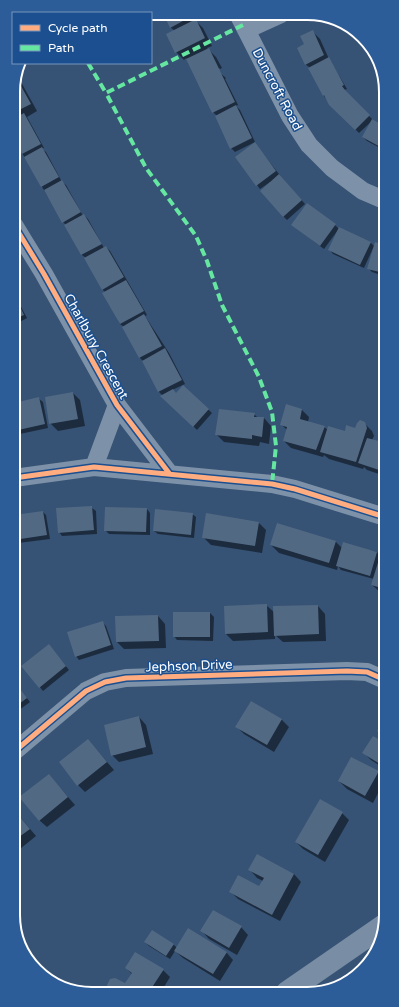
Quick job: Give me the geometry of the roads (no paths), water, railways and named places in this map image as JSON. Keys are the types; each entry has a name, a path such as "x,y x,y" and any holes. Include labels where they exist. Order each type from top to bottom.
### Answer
{"street":[{"name":"Duncroft Road","path":"241,20 290,116 309,146 332,168 363,190 379,198"},
{"path":"246,30 268,20"},
{"name":"Charlbury Crescent","path":"20,235 44,274 117,405 169,473"},
{"name":"Charlbury Crescent","path":"94,467 117,405"},
{"path":"20,477 94,467 169,473 272,484 295,489 379,515"},
{"name":"Jephson Drive","path":"20,747 86,691 105,682 126,678 347,671 367,672 379,677"},
{"path":"294,987 378,929"}]}
